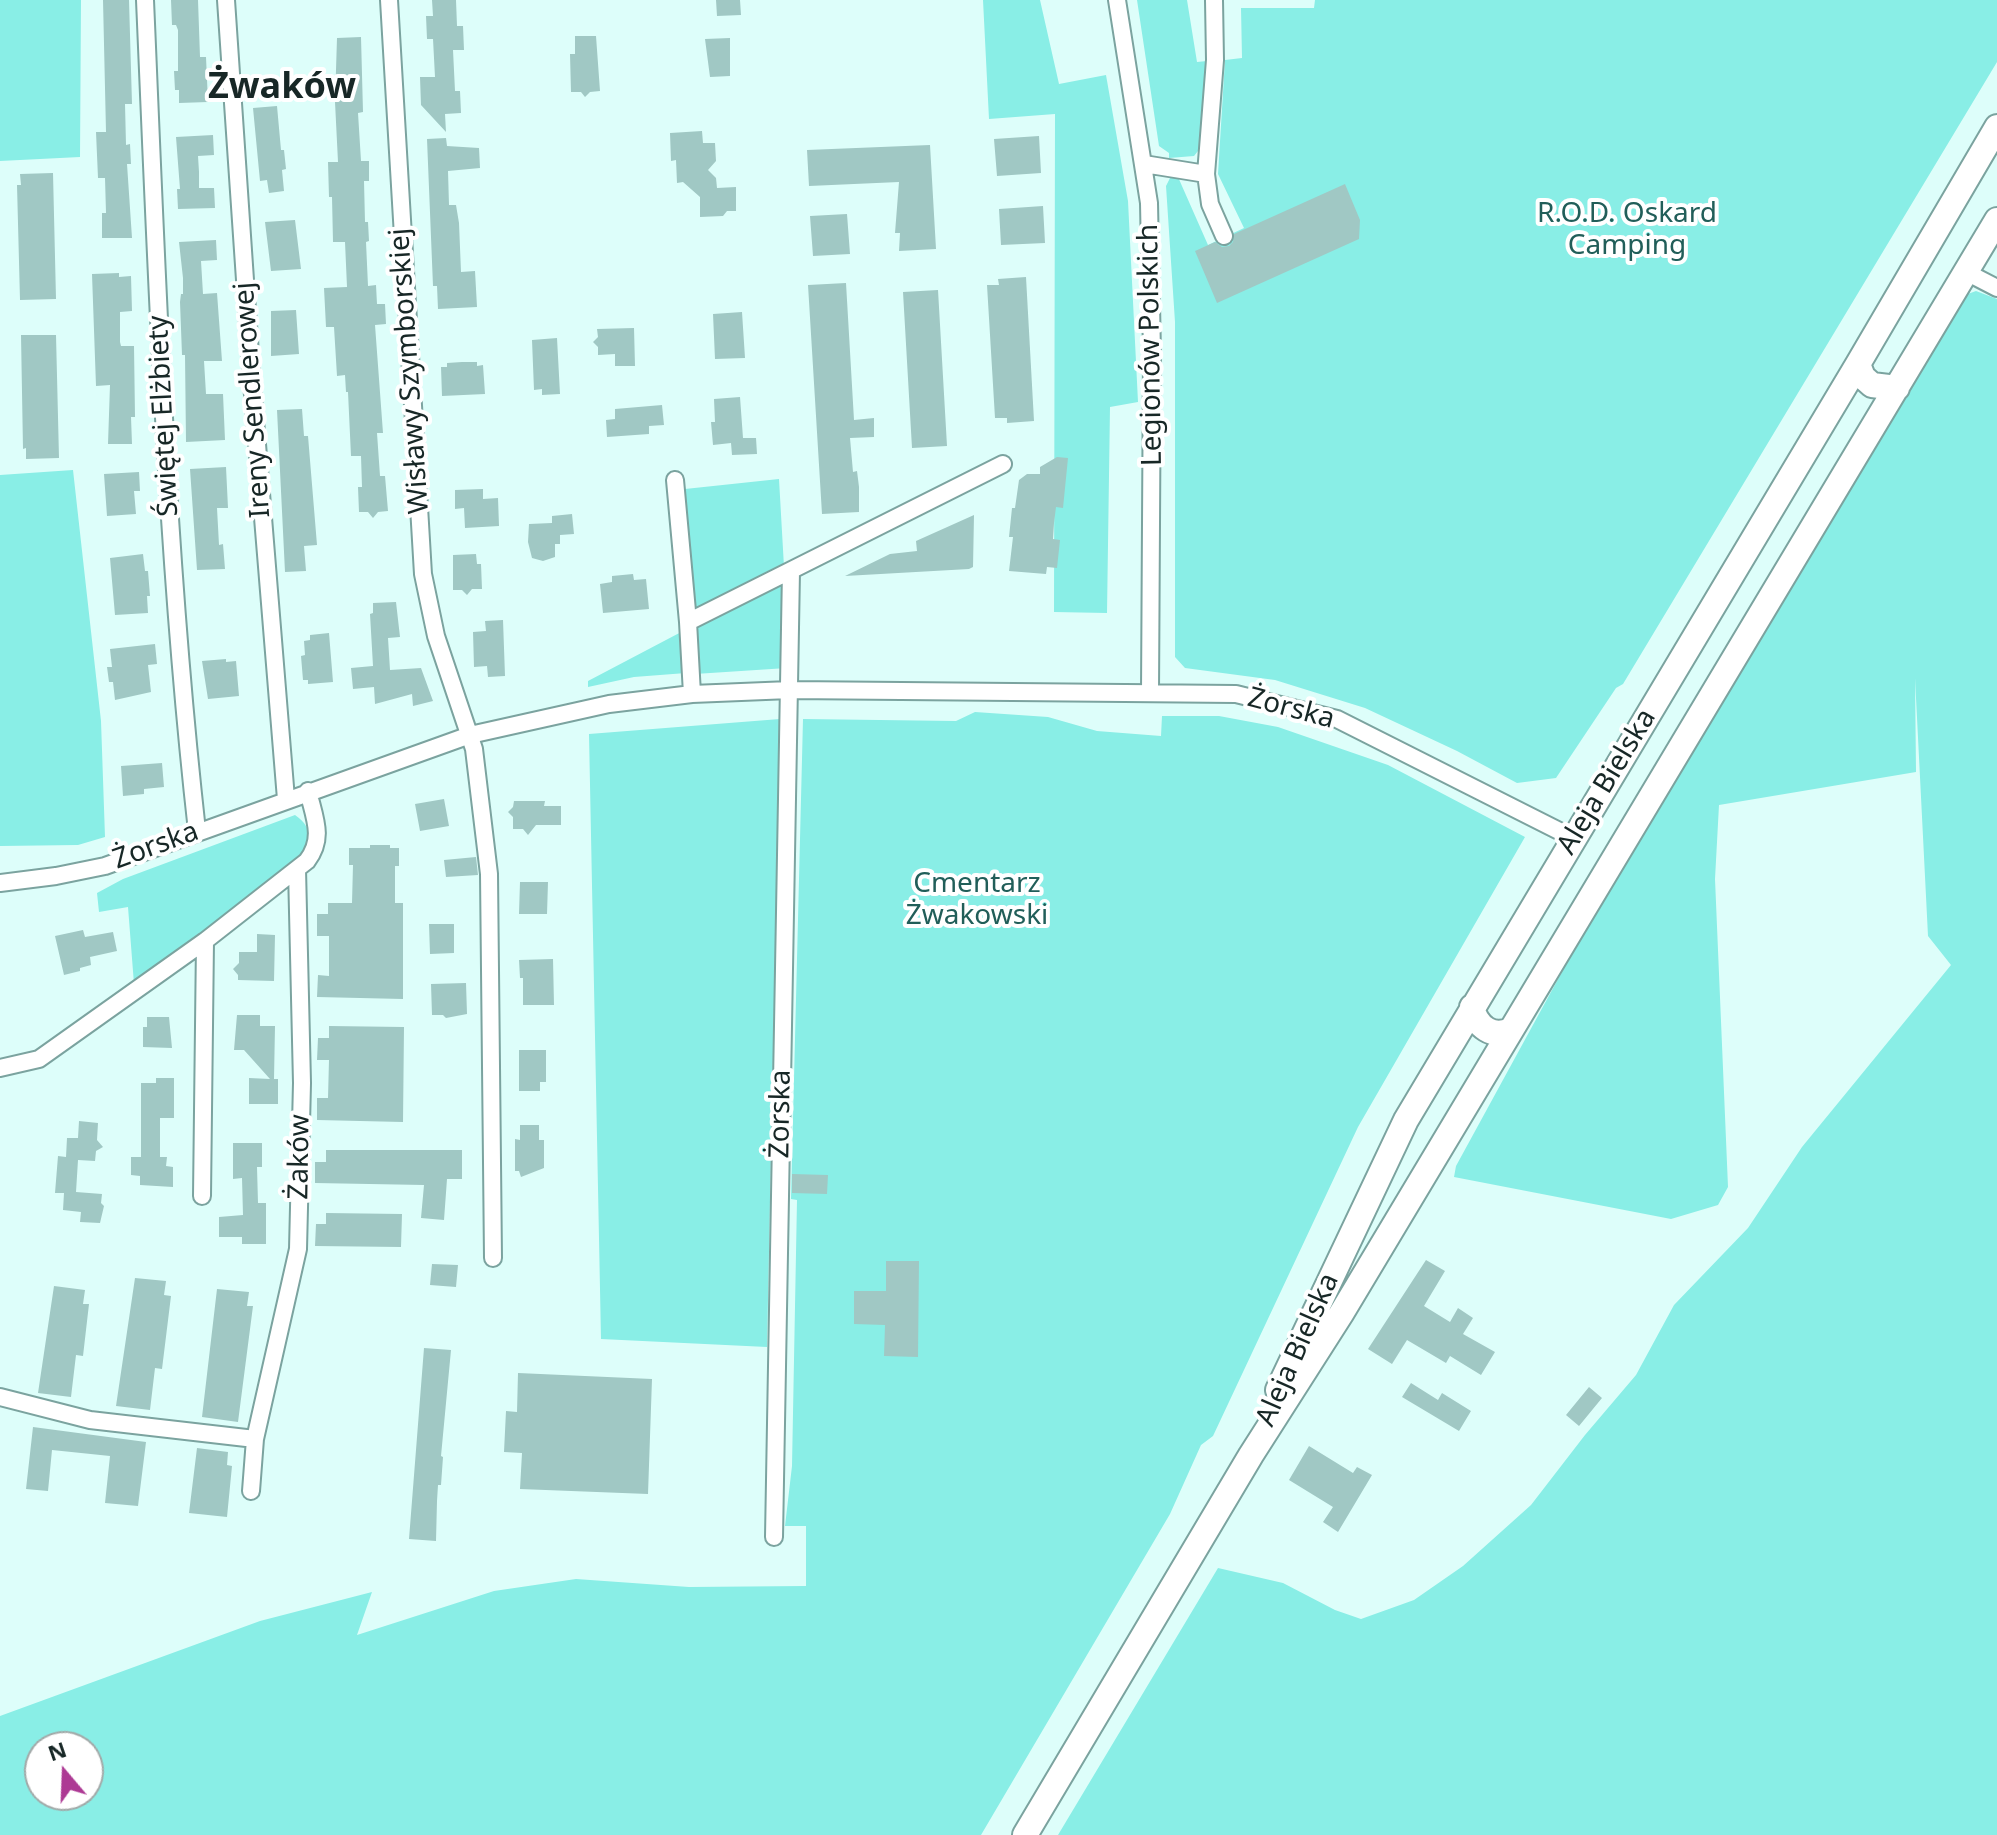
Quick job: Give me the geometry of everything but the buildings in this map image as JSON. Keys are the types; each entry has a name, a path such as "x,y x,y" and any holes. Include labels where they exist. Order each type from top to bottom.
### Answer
{"street":[{"name":"Świętej Elżbiety","path":"145,0 164,449 181,683 197,831"},
{"name":"Ireny Sendlerowej","path":"226,0 245,288 286,799"},
{"name":"Wisławy Szymborskiej","path":"389,0 423,574 436,636 470,735"},
{"name":"Legionów Polskich","path":"1117,0 1149,203 1152,354 1150,692"},
{"path":"1214,0 1215,60 1206,174 1210,204 1224,236"},
{"name":"Aleja Bielska","path":"1251,1455 1287,1370 1406,1120 1997,127"},
{"path":"1144,164 1206,174"},
{"name":"Aleja Bielska","path":"1025,1835 1997,220"},
{"path":"1966,272 1997,288"},
{"path":"1858,364 1863,377 1872,385 1897,388"},
{"path":"688,622 1003,464"},
{"path":"675,480 692,694"},
{"name":"Żorska","path":"774,1537 791,571"},
{"name":"Żorska","path":"0,883 105,866 470,735 609,704 692,694 790,690 1236,694 1337,719 1573,838"},
{"path":"470,735 489,874 493,1258"},
{"path":"0,1068 39,1059 205,941 297,869 316,850 319,840 308,791"},
{"name":"Żaków","path":"251,1491 255,1439 298,1249 302,1083 297,869"},
{"path":"202,1196 205,941"},
{"path":"1472,1007 1477,1022 1488,1031 1500,1034 1512,1029"},
{"path":"0,1397 90,1420 255,1439"}],"green space":[{"path":"0,0 81,0 80,157 0,161"},
{"path":"983,0 1040,0 1059,84 1106,75 1128,201 1138,402 1110,407 1107,613 1054,612 1055,114 989,119"},
{"path":"1137,0 1187,0 1197,62 1207,61 1202,146 1194,156 1169,158 1169,153 1159,146"},
{"name":"R.O.D. Oskard Camping","path":"1315,0 1997,0 1997,62 1623,684 1616,688 1556,778 1517,783 1365,708 1275,680 1185,668 1175,657 1175,322 1166,186 1171,176 1178,177 1208,245 1244,228 1218,174 1225,60 1242,58 1241,8 1314,8"},
{"path":"1976,291 1997,299 1997,1835 1058,1835 1218,1568 1283,1583 1335,1610 1361,1619 1414,1600 1463,1566 1531,1505 1636,1375 1674,1305 1748,1228 1802,1147 1951,965 1928,936 1915,678 1916,772 1719,805 1715,879 1728,1187 1718,1205 1671,1219 1454,1177 1456,1166 1629,849 1965,295"},
{"path":"73,470 101,721 105,837 78,845 0,846 0,475"},
{"path":"779,479 784,567 694,612 685,489"},
{"path":"786,580 787,668 695,674 694,626"},
{"path":"685,630 686,673 634,677 588,687 588,681"},
{"name":"Cmentarz Żwakowski","path":"975,712 1048,717 1097,731 1161,736 1162,716 1219,716 1278,727 1388,765 1525,837 1358,1127 1213,1436 1201,1445 1170,1514 981,1835 0,1835 0,1716 260,1621 372,1592 357,1635 494,1591 576,1579 689,1587 806,1586 806,1526 785,1526 792,1466 797,1200 791,1199 803,719 956,721"},
{"path":"780,719 767,1347 601,1339 589,734"},
{"path":"295,815 309,832 306,849 298,862 134,984 128,907 99,912 97,893 123,879"}],"district":[{"name":"Żwaków","path":"282,88"}]}
